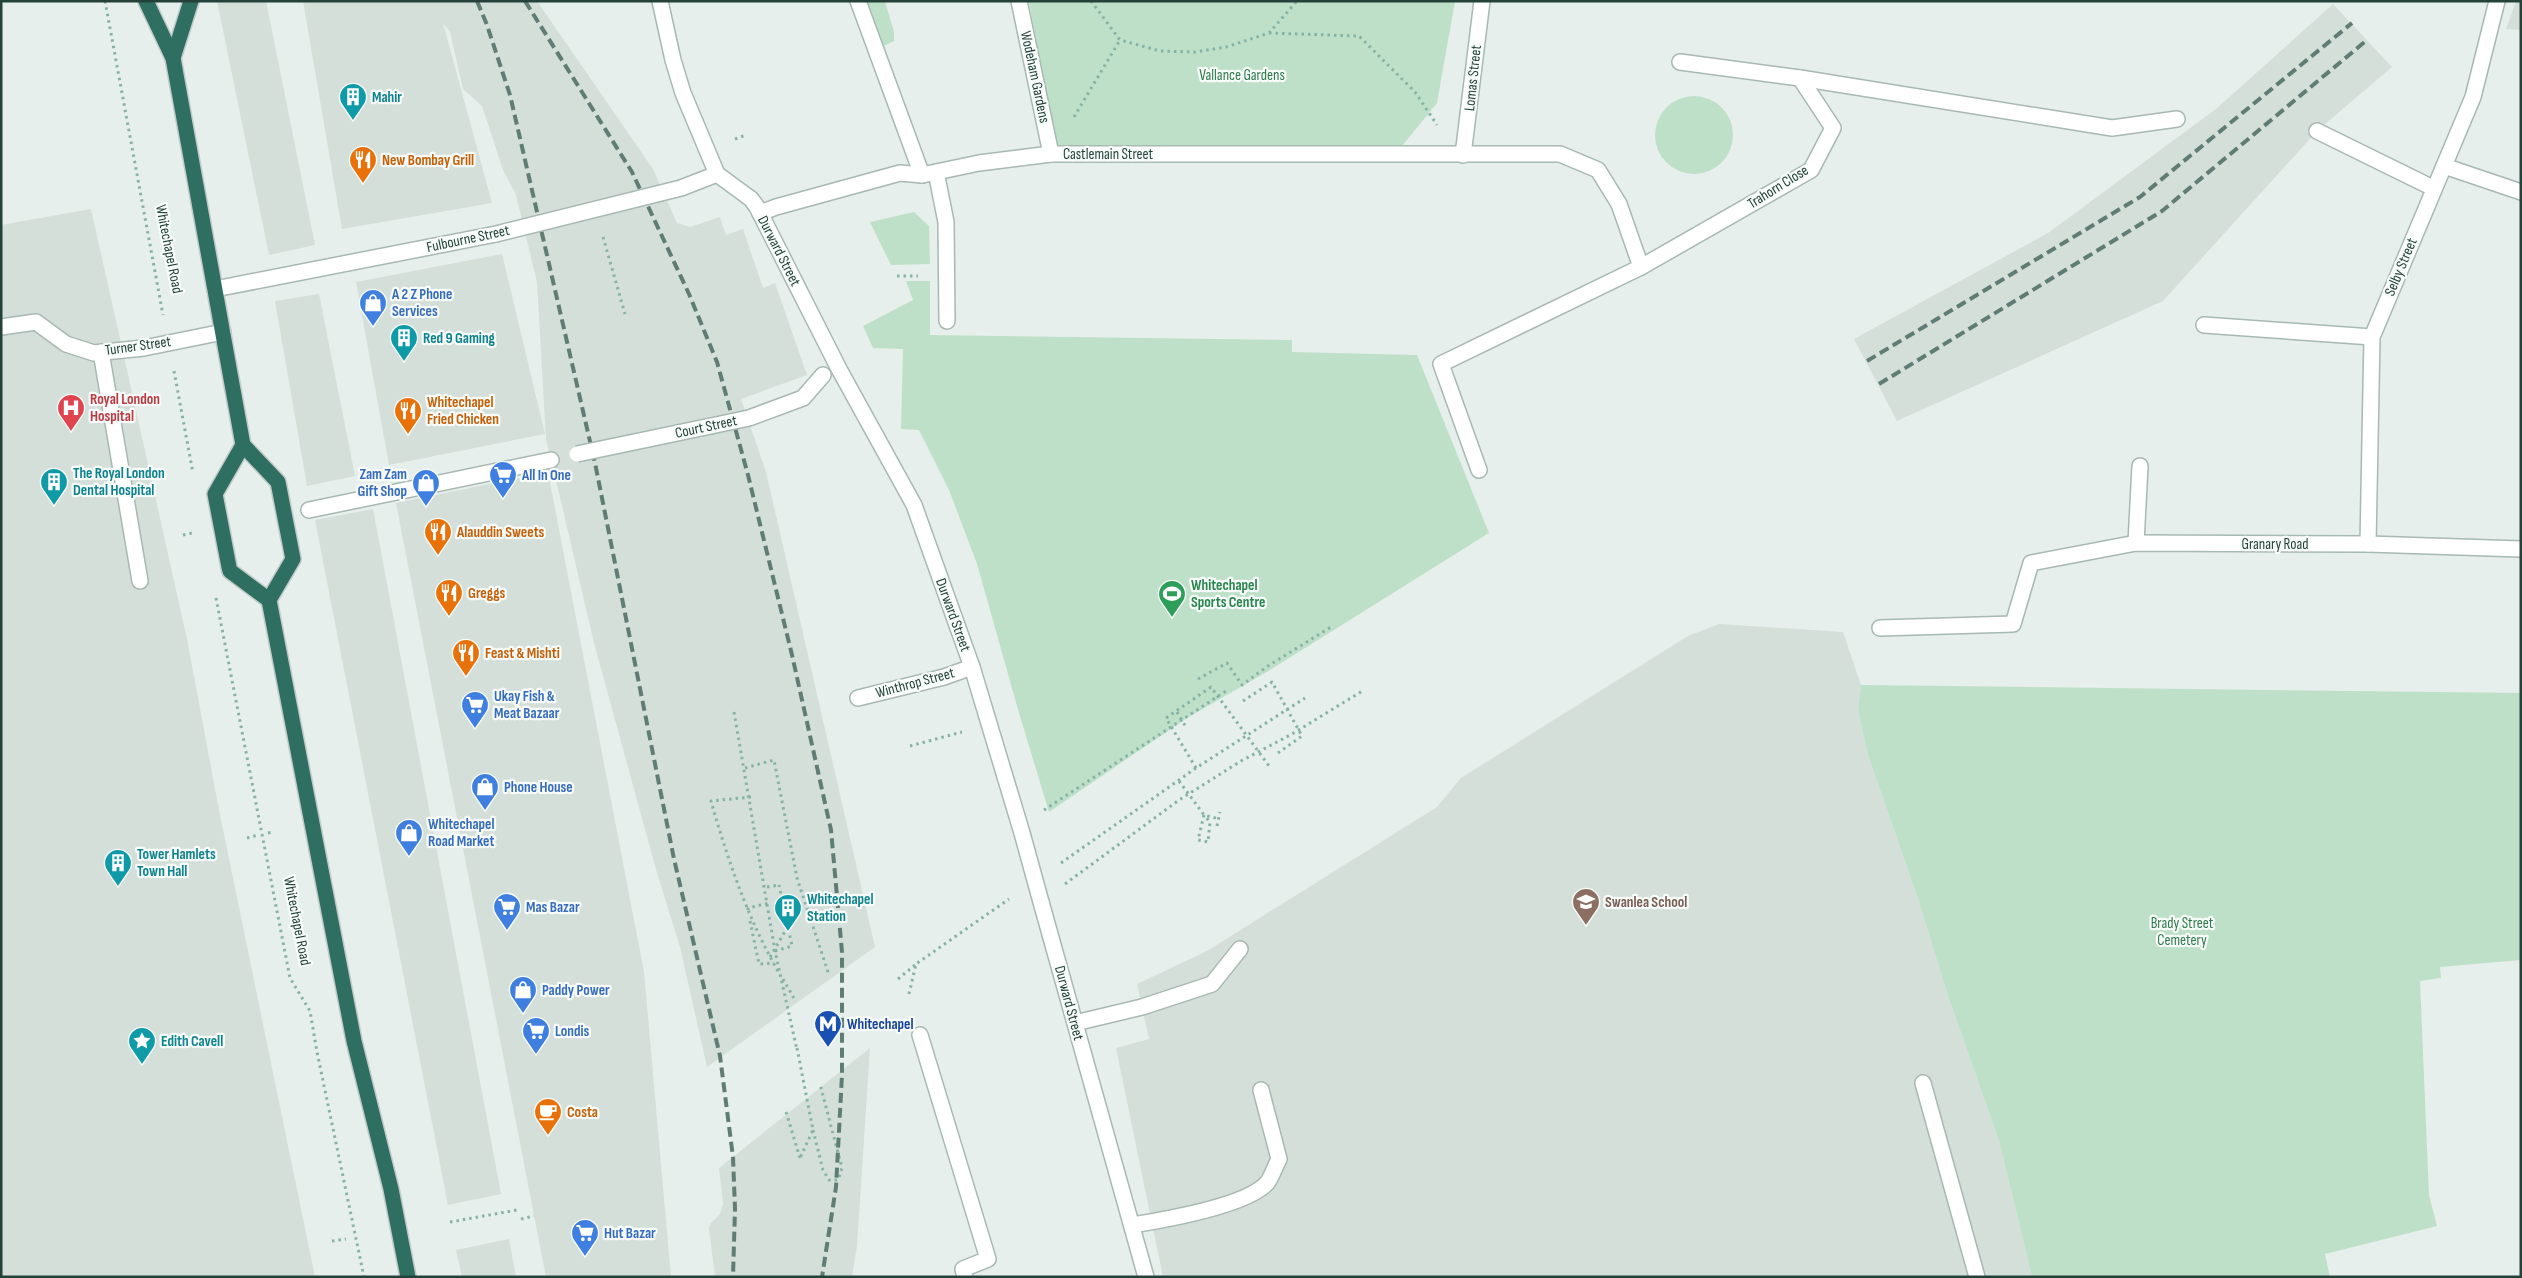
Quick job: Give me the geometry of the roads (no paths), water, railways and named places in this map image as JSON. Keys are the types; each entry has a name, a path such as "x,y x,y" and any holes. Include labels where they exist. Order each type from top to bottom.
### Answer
{"highway":[{"path":"146,1 173,58 244,445 278,482 293,559 270,600 354,1041 391,1189 408,1277"},
{"path":"173,58 191,1"},
{"path":"244,445 215,494 230,571 270,600"}],"street":[{"path":"660,1 672,60 683,93 717,174"},
{"path":"858,1 929,174 946,222 947,321"},
{"name":"Wodeham Gardens","path":"1019,1 1051,154"},
{"name":"Lomas Street","path":"1464,155 1482,1"},
{"name":"Selby Street","path":"2368,544 2372,337 2433,188 2473,97 2497,1"},
{"path":"1680,62 1800,78 2112,128 2177,120"},
{"name":"Trahorn Close","path":"1641,267 1811,170 1833,128 1800,78"},
{"path":"2317,130 2433,188"},
{"path":"1464,155 1522,152 1560,154 1598,170 1619,204 1641,267 1442,364 1479,470"},
{"name":"Castlemain Street","path":"760,213 776,206 900,173 929,174 979,163 1051,154 1464,155"},
{"path":"2444,166 2521,192"},
{"name":"Fulbourne Street","path":"215,289 496,234 681,188 717,174"},
{"name":"Durward Street","path":"717,174 752,199 839,368 914,505 972,668 995,741 1146,1277"},
{"name":"Turner Street","path":"1,327 36,322 66,344 94,353 144,348 223,332"},
{"path":"2204,325 2372,337"},
{"path":"101,352 140,581"},
{"name":"Court Street","path":"577,454 748,418 803,398 823,375"},
{"path":"309,510 551,460"},
{"path":"2136,543 2140,466"},
{"name":"Granary Road","path":"1880,628 2013,624 2031,563 2136,543 2368,544 2521,549"},
{"name":"Winthrop Street","path":"858,698 944,677 972,668"},
{"path":"1074,1023 1142,1007 1212,984 1240,950"},
{"path":"920,1035 988,1259 963,1269 965,1277"},
{"path":"1924,1083 1977,1277"},
{"path":"1132,1225 1174,1218 1248,1196 1267,1183 1279,1159 1261,1090"}],"railway":[{"path":"477,1 510,95 595,463 674,859 720,1056 733,1157 735,1209 733,1277"},
{"path":"525,1 632,172 689,294 717,362 748,475 792,655 831,830 842,952 842,1075 836,1187 822,1277"},
{"path":"1867,361 2140,197 2352,23"},
{"path":"1879,384 2162,211 2367,40"}],"place":[{"name":"Mahir","path":"353,121"},
{"name":"New Bombay Grill","path":"363,184"},
{"name":"A 2 Z Phone Services","path":"373,327"},
{"name":"Red 9 Gaming","path":"404,362"},
{"name":"Royal London Hospital","path":"71,432"},
{"name":"Whitechapel Fried Chicken","path":"408,435"},
{"name":"All In One","path":"503,499"},
{"name":"The Royal London Dental Hospital","path":"54,506"},
{"name":"Zam Zam Gift Shop","path":"426,507"},
{"name":"Alauddin Sweets","path":"438,556"},
{"name":"Greggs","path":"449,617"},
{"name":"Whitechapel Sports Centre","path":"1172,618"},
{"name":"Feast & Mishti","path":"466,677"},
{"name":"Ukay Fish & Meat Bazaar","path":"475,729"},
{"name":"Phone House","path":"485,811"},
{"name":"Whitechapel Road Market","path":"409,857"},
{"name":"Tower Hamlets Town Hall","path":"118,887"},
{"name":"Swanlea School","path":"1586,926"},
{"name":"Mas Bazar","path":"507,931"},
{"name":"Whitechapel Station","path":"788,932"},
{"name":"Paddy Power","path":"523,1014"},
{"name":"Whitechapel","path":"828,1048"},
{"name":"Londis","path":"536,1055"},
{"name":"Edith Cavell","path":"142,1065"},
{"name":"Costa","path":"548,1136"},
{"name":"Hut Bazar","path":"585,1257"}],"park label":[{"name":"Vallance Gardens","path":"1242,75"},
{"name":"Brady Street Cemetery","path":"2182,932"}]}
